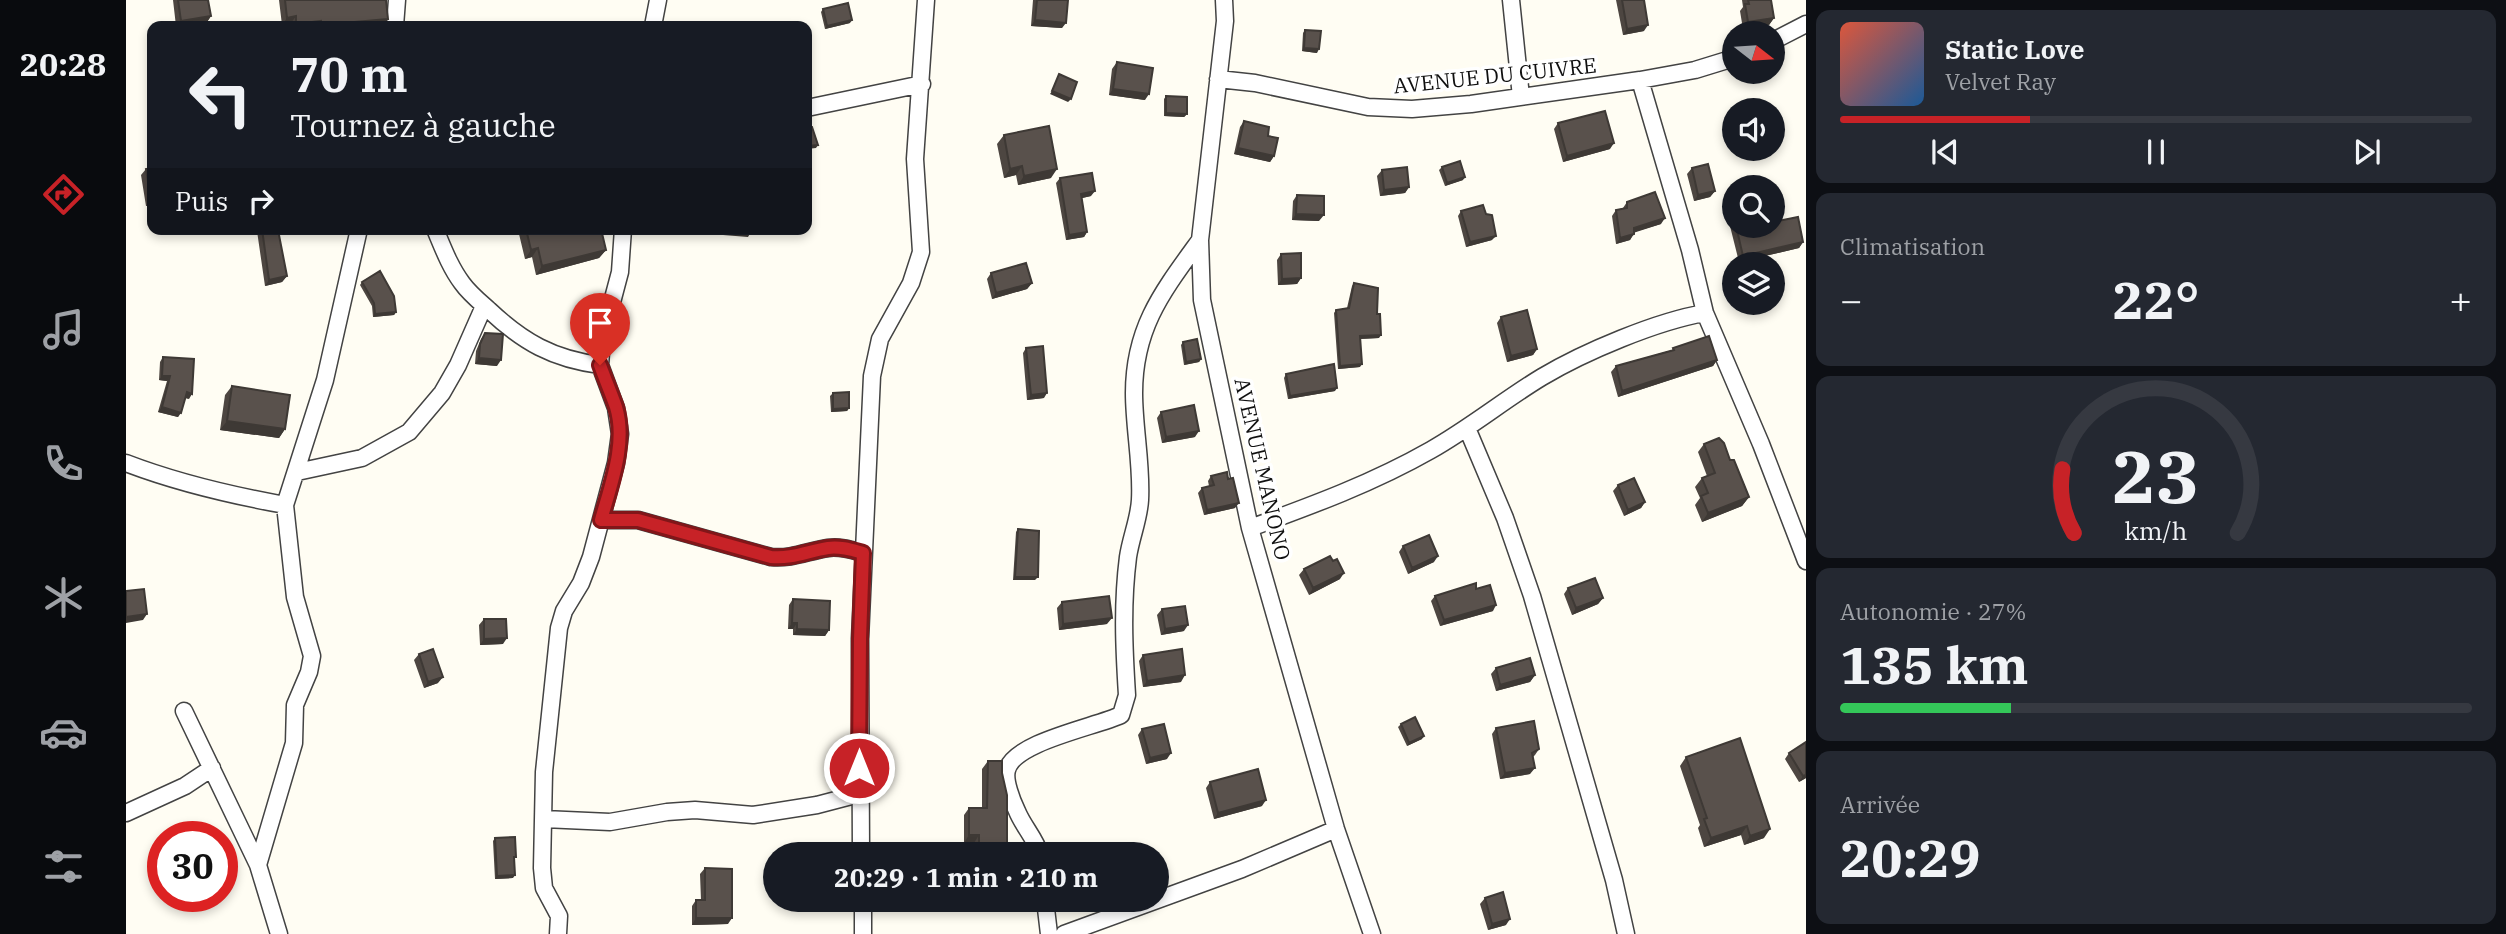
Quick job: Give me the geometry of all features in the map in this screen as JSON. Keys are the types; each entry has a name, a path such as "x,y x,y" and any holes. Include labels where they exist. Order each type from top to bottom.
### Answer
{"street":[{"path":"395,21 397,0"},
{"path":"654,21 658,0"},
{"path":"861,842 860,639 872,376 880,339 911,283 921,252 915,159 926,0"},
{"name":"AVENUE MANONO","path":"1224,0 1219,79 1200,240 1202,300 1250,528 1336,829 1372,934"},
{"path":"1511,0 1521,97"},
{"path":"1785,35 1806,24"},
{"name":"AVENUE DU CUIVRE","path":"1219,79 1255,83 1368,107 1390,109 1471,104 1521,97 1695,71 1722,62"},
{"path":"1640,80 1690,250 1705,313 1762,444 1806,561"},
{"path":"812,107 922,84"},
{"path":"258,866 289,763 295,705 312,656 295,597 285,505 338,328 358,235"},
{"path":"438,235 463,285 513,332 550,354 600,365"},
{"path":"558,934 559,916 544,888 542,868 544,772 559,628 564,611 581,583 616,463 620,433 616,408 600,365 603,340 620,272 623,235"},
{"path":"1034,842 1025,823 1017,814 1005,773 1010,762 1038,744 1121,715 1125,705 1127,695 1122,615 1130,545 1138,520 1140,498 1134,393 1136,356 1143,330 1156,303 1200,240"},
{"path":"297,472 362,458 409,432 442,393 458,365 484,306"},
{"path":"1250,528 1339,496 1433,449 1543,377 1584,355 1677,319 1705,313"},
{"path":"1466,428 1505,519 1536,608 1614,880 1626,934"},
{"path":"126,463 212,491 285,505"},
{"path":"601,520 638,520 771,557 792,557 828,548 863,553"},
{"path":"184,711 258,866 279,934"},
{"path":"126,813 185,786 212,768"},
{"path":"544,819 610,822 695,810 753,815 817,805 859,794"},
{"path":"1064,934 1242,869 1336,829"},
{"path":"863,912 863,934"},
{"path":"1046,912 1049,934"}],"building":[{"path":"178,0 208,0 211,16 181,21"},
{"path":"285,0 386,0 388,19 296,21 296,16 287,18"},
{"path":"1037,0 1068,0 1066,23 1035,20"},
{"path":"1622,0 1644,0 1648,25 1627,29"},
{"path":"1748,0 1771,0 1774,18 1748,21 1745,4 1749,4"},
{"path":"848,3 852,20 827,26 823,9"},
{"path":"1305,30 1321,31 1319,49 1304,48"},
{"path":"1117,62 1153,68 1149,94 1113,89"},
{"path":"1059,74 1077,82 1071,99 1052,91"},
{"path":"1166,96 1187,97 1187,114 1166,113"},
{"path":"1605,111 1614,143 1567,156 1558,123"},
{"path":"1244,121 1269,127 1268,136 1278,138 1274,156 1238,148"},
{"path":"1049,126 1057,169 1024,176 1022,166 1010,169 1004,135"},
{"path":"812,127 818,145 812,146"},
{"path":"1460,161 1465,177 1447,183 1442,167"},
{"path":"1708,164 1715,191 1698,195 1692,168"},
{"path":"1407,167 1409,187 1384,190 1382,170"},
{"path":"1092,173 1095,191 1081,194 1087,232 1069,235 1060,178"},
{"path":"1655,192 1665,218 1634,228 1634,234 1620,238 1616,210 1627,208 1627,202"},
{"path":"1297,195 1324,196 1324,215 1296,214"},
{"path":"1483,205 1486,214 1492,215 1496,236 1470,242 1461,211"},
{"path":"1798,217 1803,242 1760,252 1742,252 1739,238 1785,238 1785,220"},
{"path":"263,235 279,235 287,276 269,280"},
{"path":"527,235 602,235 606,250 542,266 538,248 531,250"},
{"path":"1301,253 1301,278 1282,279 1281,254"},
{"path":"1026,263 1032,283 996,293 991,273"},
{"path":"380,271 394,296 396,312 375,314 374,303 362,282"},
{"path":"1354,283 1378,288 1377,314 1380,314 1381,335 1360,336 1362,364 1340,366 1336,310 1349,308"},
{"path":"1527,310 1537,349 1511,356 1501,317"},
{"path":"485,333 503,334 501,360 479,358 480,344"},
{"path":"1709,336 1717,360 1622,391 1616,366 1674,350 1673,348"},
{"path":"1197,339 1201,359 1186,362 1183,342"},
{"path":"1043,346 1047,393 1031,395 1026,348"},
{"path":"163,357 194,359 192,394 187,392 181,413 162,407 170,376 162,376"},
{"path":"1334,364 1337,388 1290,396 1286,374"},
{"path":"232,386 290,395 285,429 227,421"},
{"path":"849,392 849,408 833,409 833,393"},
{"path":"1194,405 1199,431 1166,437 1161,412"},
{"path":"1719,438 1724,443 1730,460 1734,460 1749,497 1708,513 1701,496 1708,493 1702,478 1715,473 1704,444"},
{"path":"1227,472 1228,479 1233,478 1239,503 1207,510 1202,488 1214,485 1211,476"},
{"path":"1634,478 1645,502 1628,510 1618,485"},
{"path":"1018,529 1039,531 1038,577 1015,577"},
{"path":"1429,535 1438,556 1412,568 1403,546"},
{"path":"1330,556 1333,561 1337,559 1344,573 1313,588 1304,569"},
{"path":"1595,578 1603,598 1576,608 1568,588"},
{"path":"1476,583 1476,589 1490,585 1496,605 1444,620 1435,596"},
{"path":"144,589 147,614 126,617 126,591"},
{"path":"1109,596 1112,618 1063,624 1062,602"},
{"path":"793,599 830,601 829,630 797,629 797,623 792,623"},
{"path":"1185,606 1188,625 1165,629 1162,609"},
{"path":"484,619 506,619 507,638 484,639"},
{"path":"433,649 443,677 428,682 419,654"},
{"path":"1182,649 1185,675 1147,681 1143,655"},
{"path":"1530,658 1535,675 1500,685 1496,668"},
{"path":"1415,717 1424,736 1409,743 1401,724"},
{"path":"1534,721 1539,749 1532,753 1535,768 1505,773 1496,728"},
{"path":"1164,724 1171,753 1150,758 1142,729"},
{"path":"1740,738 1770,829 1750,836 1747,826 1711,838 1686,757"},
{"path":"1806,742 1806,775 1803,776 1789,753"},
{"path":"988,761 1002,761 1007,795 1007,842 979,842 979,835 969,835 969,808 987,808"},
{"path":"1258,769 1266,800 1218,813 1210,782"},
{"path":"515,837 515,875 497,876 495,838"},
{"path":"705,868 732,869 732,918 696,918 696,900 705,900"},
{"path":"1503,892 1510,919 1492,924 1485,898"}],"route":[{"path":"600,365 616,408 620,433 616,463 601,520 638,520 771,557 800,556 828,548 863,553 859,768"}]}
